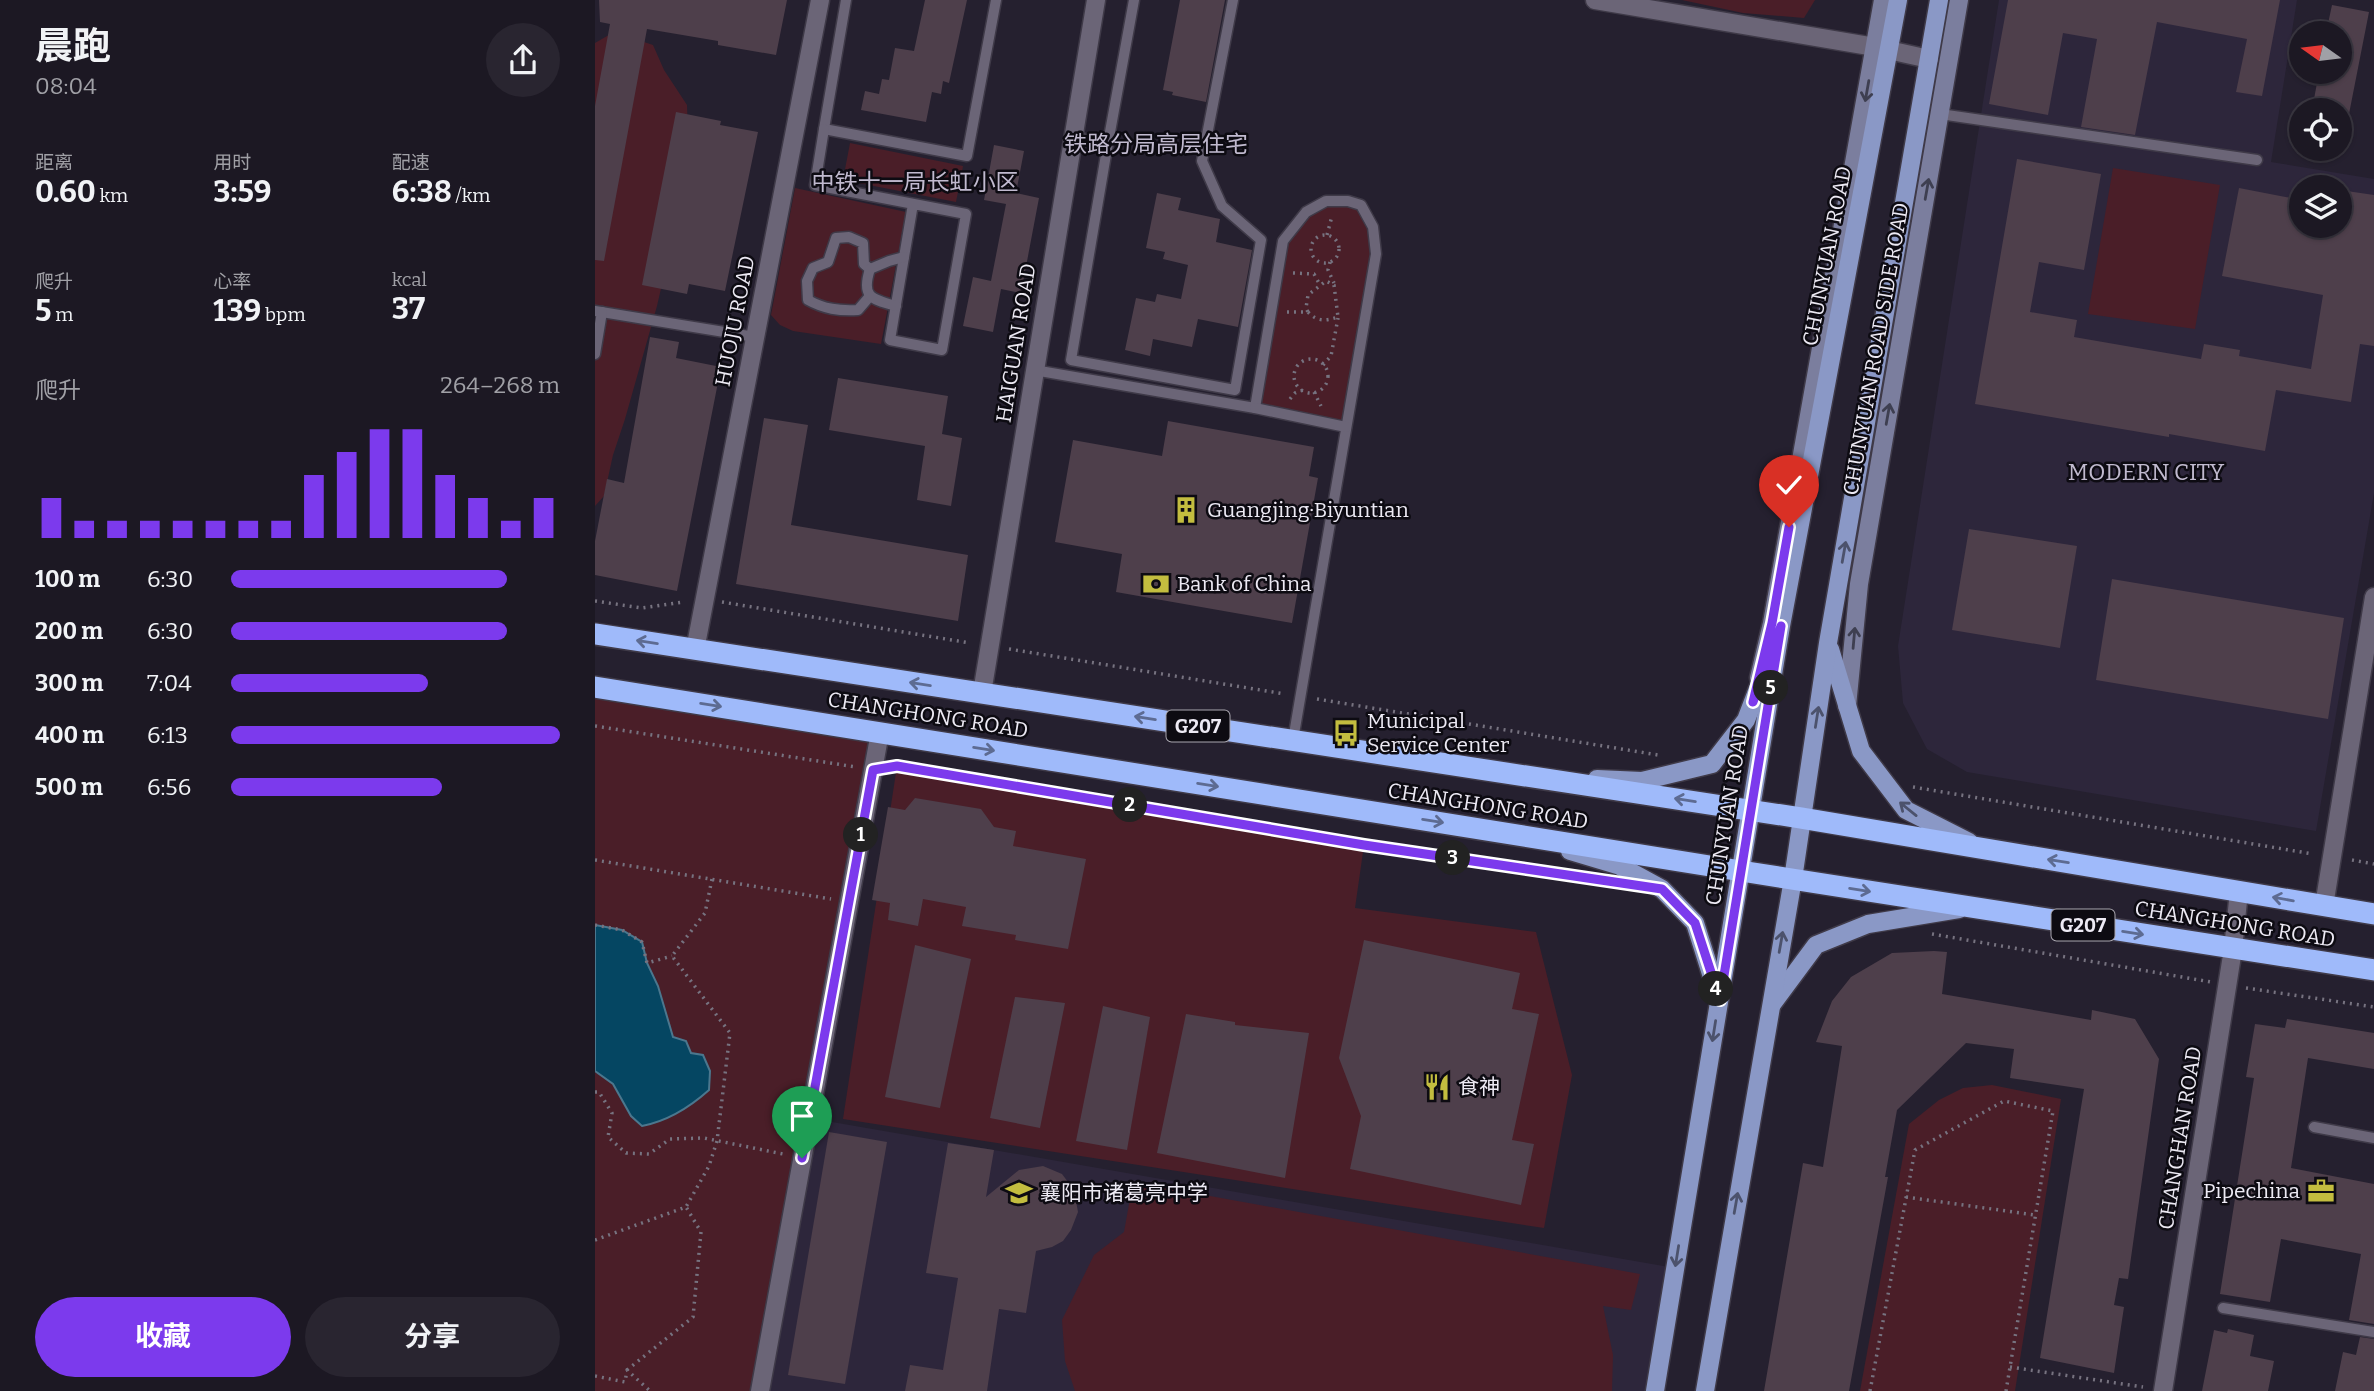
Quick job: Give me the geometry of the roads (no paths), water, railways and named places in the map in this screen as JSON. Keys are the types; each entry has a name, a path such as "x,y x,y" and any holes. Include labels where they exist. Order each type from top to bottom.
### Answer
{"highway":[{"name":"CHANGHONG ROAD","path":"595,634 1751,810 2374,914"},
{"name":"CHANGHONG ROAD","path":"595,687 2374,970"}],"main road":[{"name":"CHUNYUAN ROAD","path":"1655,1391 1781,626 1882,49 1898,0"},
{"path":"1705,1391 1793,879 1828,643 1939,0"},
{"path":"1521,775 1642,781 1712,764 1746,720 1781,626"},
{"path":"1828,643 1861,751 1885,783 1906,810 1982,848"},
{"path":"1510,834 1620,866 1662,889 1695,923 1720,1000"},
{"path":"1769,1009 1816,944 1868,924 1968,907"}],"street":[{"name":"HUOJU ROAD","path":"695,650 820,0"},
{"name":"HAIGUAN ROAD","path":"982,694 1096,0"},
{"path":"1595,0 1929,59"},
{"path":"1753,702 1772,623 1882,49 1884,0"},
{"name":"CHUNYUAN ROAD SIDE ROAD","path":"1847,706 1859,584 1959,0"},
{"path":"2324,906 2374,597"},
{"path":"760,1391 880,732"},
{"name":"CHANGHAN ROAD","path":"2163,1391 2233,949 2239,891"}],"lane":[{"path":"844,0 815,185 966,214 942,350 890,340 913,204"},
{"path":"824,128 967,156 996,0"},
{"path":"1134,0 1071,360 1235,390 1261,240 1222,206 1202,161 1233,0"},
{"path":"1940,114 2257,160"},
{"path":"1073,137 1108,143"},
{"path":"1255,408 1283,241 1306,212 1327,201 1348,201 1361,205 1373,227 1375,254 1293,741"},
{"path":"870,269 864,264 863,243 849,237 836,238 828,262 813,268 807,281 808,300 818,306 840,311 858,310 870,296"},
{"path":"896,306 873,300 866,291 866,282 870,269 904,257"},
{"path":"595,354 598,312 755,337"},
{"path":"1034,370 1255,408 1346,427"},
{"path":"2314,1127 2374,1138"},
{"path":"2223,1308 2374,1332"}],"water":[{"path":"595,925 622,930 642,942 673,1037 686,1041 691,1053 703,1055 710,1071 709,1090 678,1112 652,1124 642,1126 631,1116 613,1084 595,1071"}],"place":[{"name":"Guangjing·Biyuntian","path":"1186,510"},
{"name":"Bank of China","path":"1156,584"},
{"name":"Municipal Service Center","path":"1346,733"},
{"name":"食神","path":"1437,1087"},
{"name":"Pipechina","path":"2321,1191"},
{"name":"襄阳市诸葛亮中学","path":"1019,1193"}],"district":[{"name":"铁路分局高层住宅","path":"1156,144"},
{"name":"中铁十一局长虹小区","path":"915,182"},
{"name":"MODERN CITY","path":"2146,472"}]}
